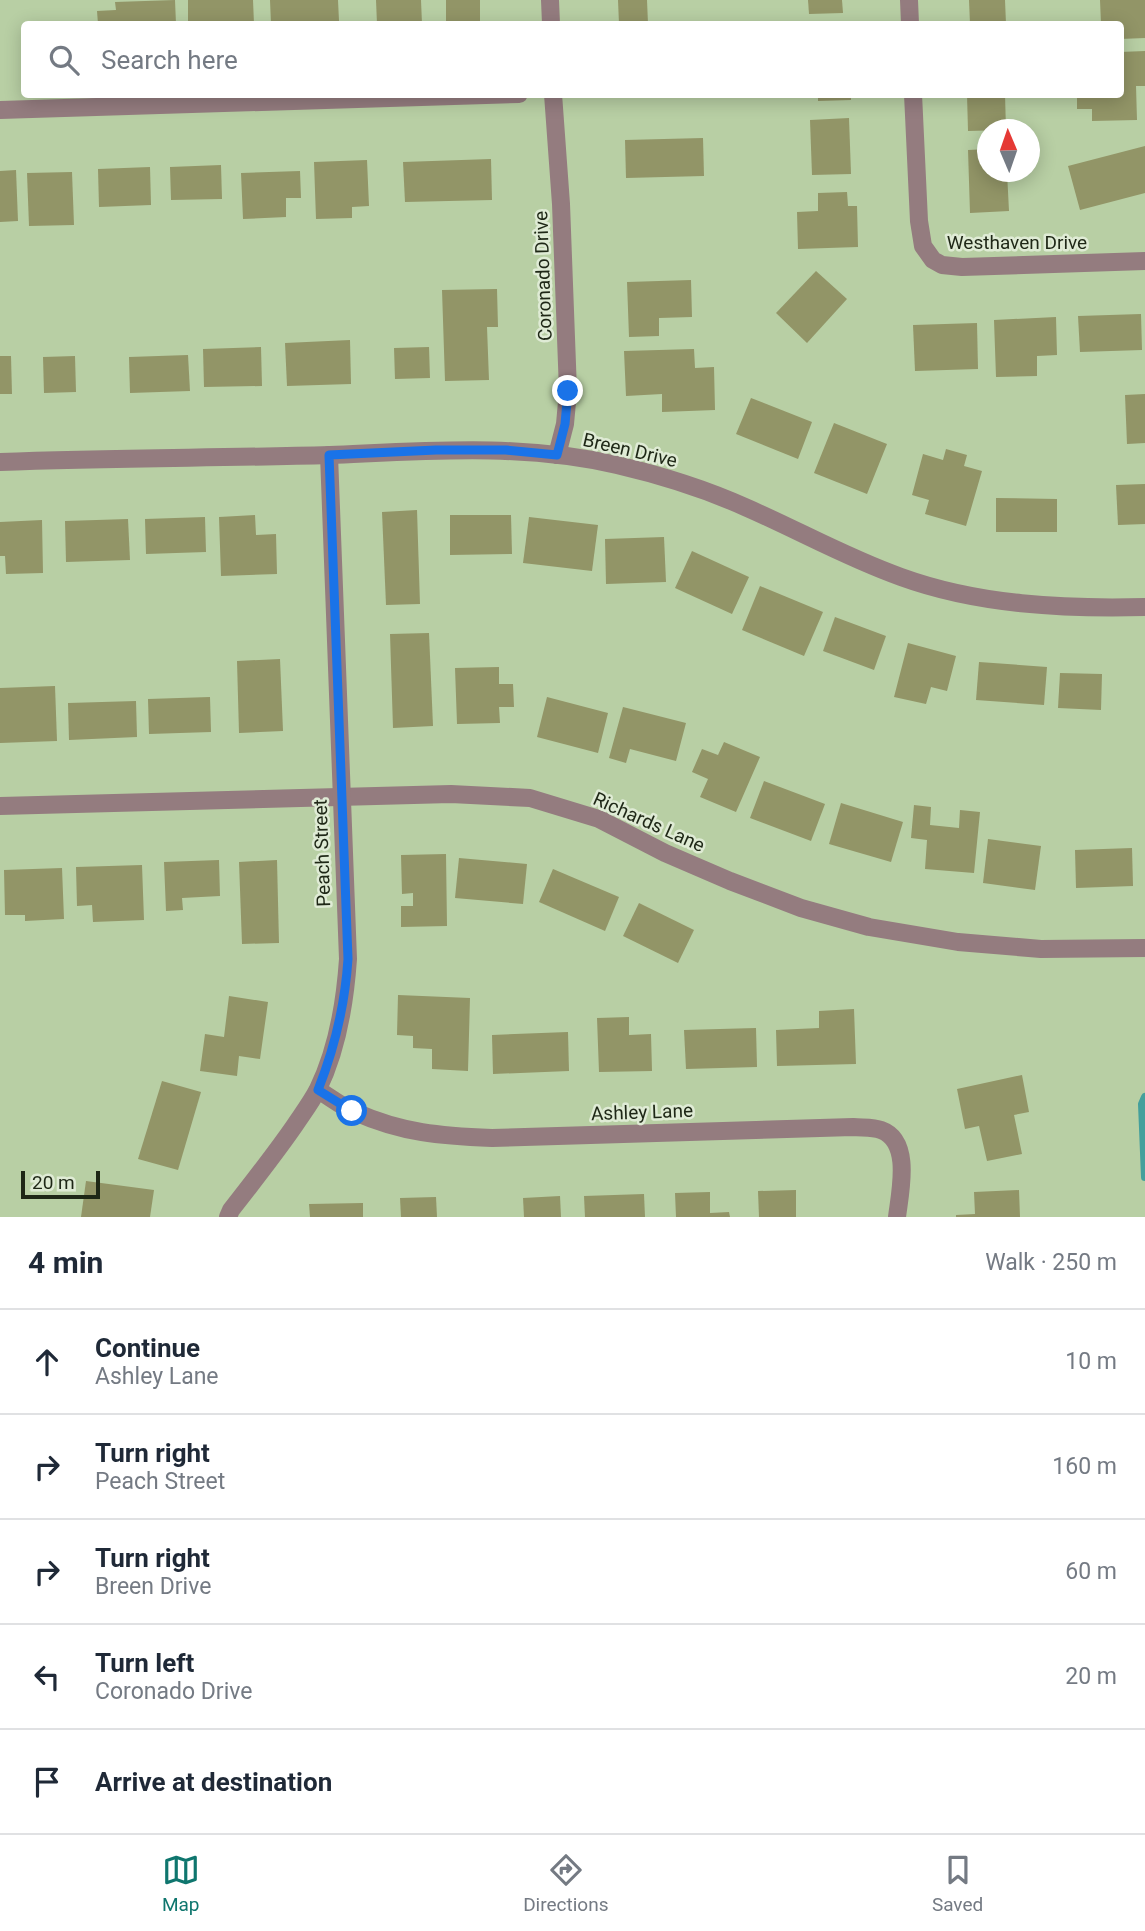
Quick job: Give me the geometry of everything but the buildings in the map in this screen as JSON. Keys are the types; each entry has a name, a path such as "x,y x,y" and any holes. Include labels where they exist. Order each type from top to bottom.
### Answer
{"street":[{"path":"550,0 551,21"},
{"path":"909,0 910,21"},
{"path":"0,110 389,98"},
{"name":"Coronado Drive","path":"553,98 561,204 568,391 565,424 557,455"},
{"name":"Westhaven Drive","path":"913,98 919,221 923,246 933,260 942,265 962,267 1145,261"},
{"name":"Breen Drive","path":"0,462 436,450 506,450 557,455 615,465 682,483 744,506 843,554 904,578 956,592 1047,606 1145,607"},
{"name":"Peach Street","path":"228,1217 230,1210 277,1150 318,1090 334,1048 346,987 348,959 329,455"},
{"name":"Richards Lane","path":"0,806 451,794 530,798 599,819 665,853 730,881 801,908 869,927 958,942 1041,949 1145,948"},
{"name":"Ashley Lane","path":"318,1090 352,1111 397,1128 439,1136 492,1138 853,1127 880,1130 894,1138 899,1149 902,1172 897,1217"}],"waterway":[{"path":"1145,1097 1142,1104 1145,1177"}],"route":[{"path":"352,1111 318,1090 340,1025 348,959 329,455 436,450 506,450 557,455 565,424 568,391"}]}
